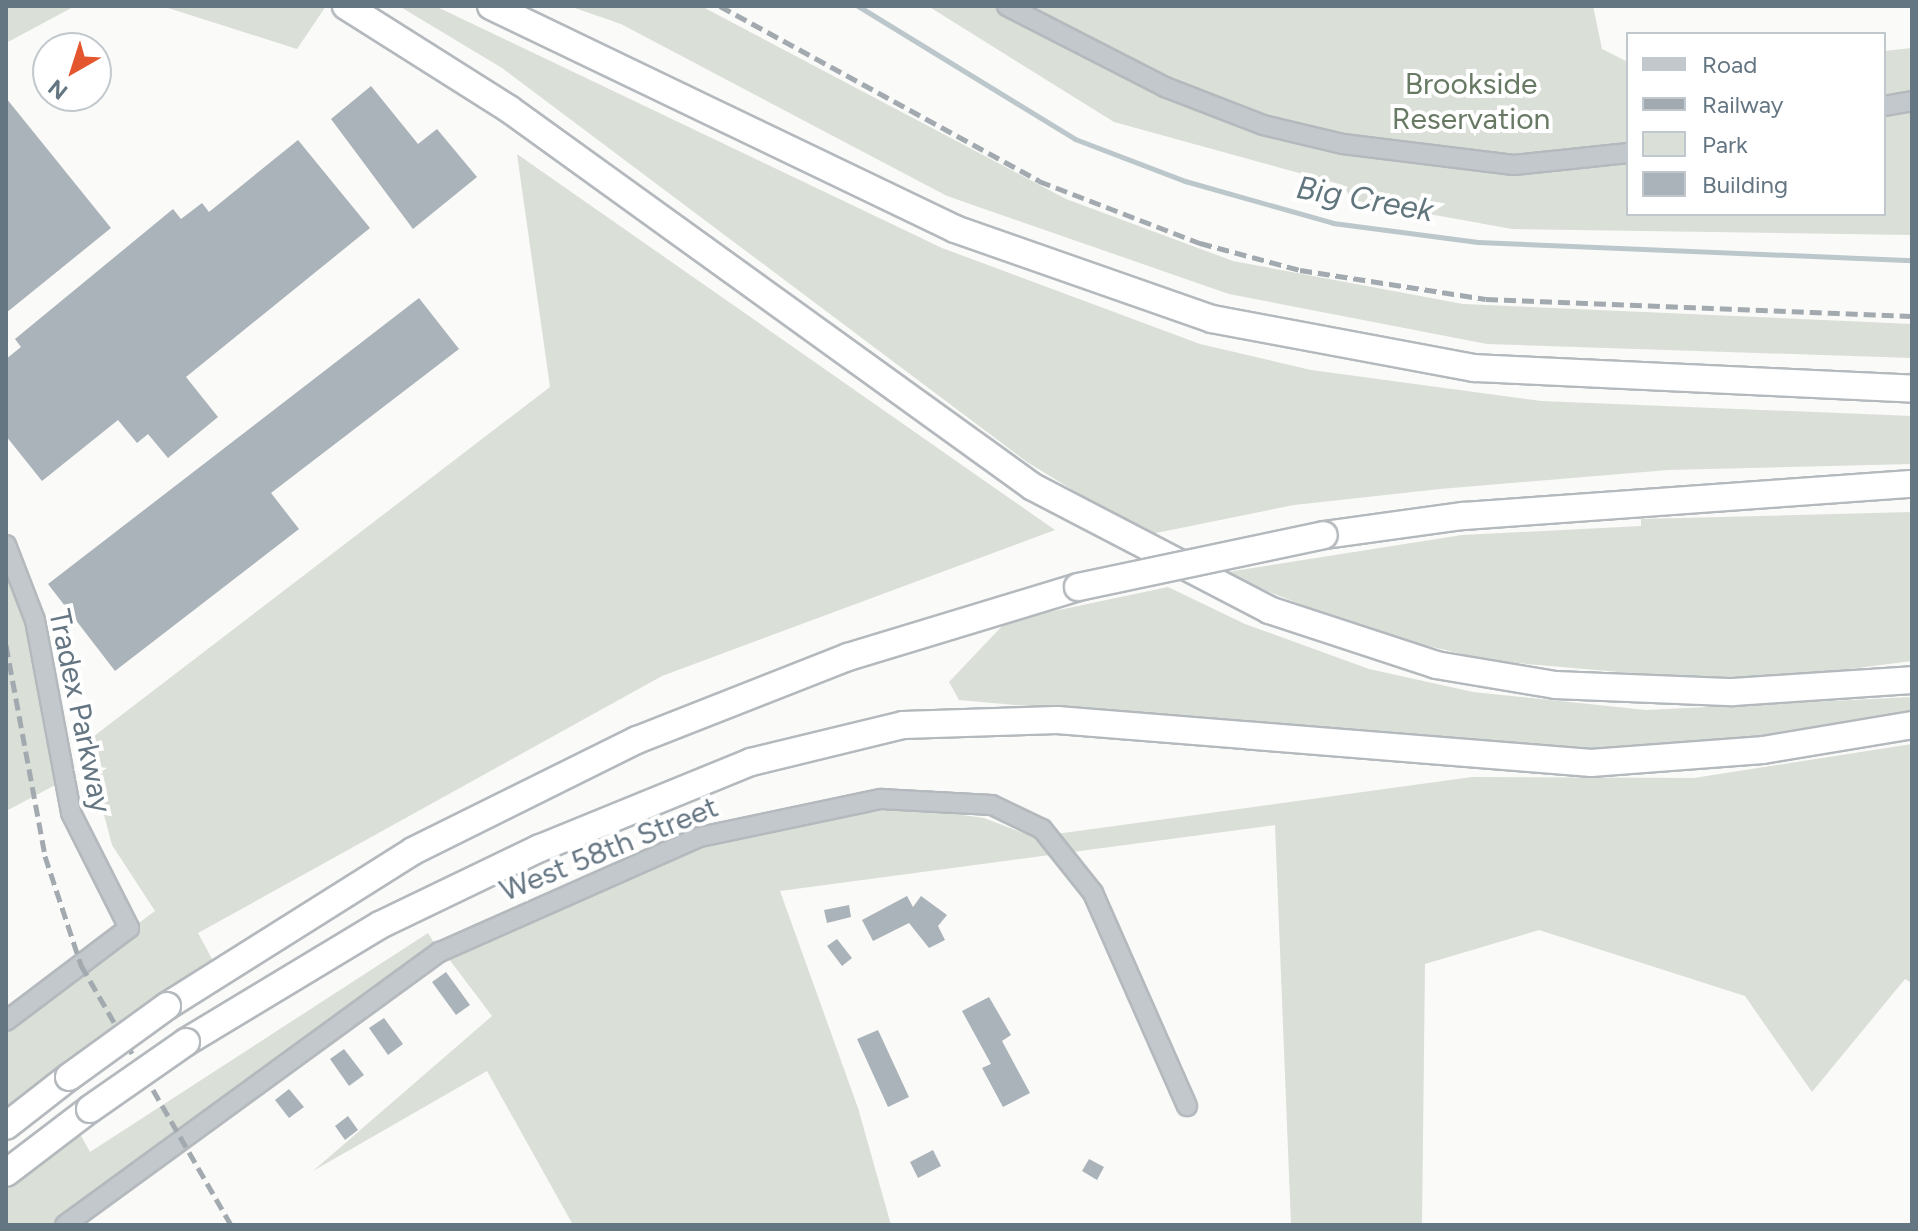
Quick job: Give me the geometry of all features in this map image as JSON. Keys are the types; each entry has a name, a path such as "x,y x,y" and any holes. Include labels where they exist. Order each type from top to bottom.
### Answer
{"highway":[{"path":"346,6 509,109 1022,479 1119,538 1269,610 1436,665 1555,685 1733,692 1912,680"},
{"path":"491,6 955,229 1212,319 1474,368 1912,389"},
{"path":"6,1126 167,1006 413,851 637,740 848,657 1078,587 1324,535 1479,515 1912,484"},
{"path":"6,1173 186,1042 380,925 540,848 751,762 903,725 1057,720 1591,763 1763,750 1912,725"}],"street":[{"path":"1007,6 1165,87 1263,125 1343,144 1514,165 1626,153"},
{"path":"1886,106 1912,101"},
{"name":"Tradex Parkway","path":"6,545 35,620 71,813 129,928 6,1021"},
{"name":"West 58th Street","path":"65,1225 440,952 700,837 881,799 992,805 1042,829 1093,893 1187,1106"}],"green space":[{"path":"6,6 75,6 6,43"},
{"path":"162,6 326,6 297,49"},
{"path":"399,6 435,6 942,248 1200,344 1311,370 1541,401 1912,416 1912,464 1668,470 1440,489 1294,505 1146,535 1027,462 502,68"},
{"path":"569,6 701,6 1066,199 1233,261 1463,304 1912,324 1912,358 1487,344 1229,294 947,196 621,24"},
{"name":"Brookside Reservation","path":"928,6 1593,6 1602,49 1626,61 1626,216 1886,216 1886,51 1912,48 1912,235 1512,229 1352,200 1343,185 1114,122"},
{"path":"517,154 1055,530 662,676 198,933 218,970 6,1126 6,1021 155,911 112,845 85,743 550,387"},
{"path":"1912,512 1912,661 1819,673 1700,679 1493,661 1376,634 1221,573 1462,535 1641,526 1641,519"},
{"path":"6,545 35,620 63,781 6,811"},
{"path":"1168,587 1245,624 1369,669 1473,692 1646,710 1912,697 1912,713 1697,745 1546,752 959,700 949,682 1007,621"},
{"path":"1912,744 1912,983 1905,979 1812,1092 1745,996 1539,930 1425,964 1422,1225 1291,1225 1275,825 780,891 858,1108 891,1225 573,1225 487,1071 313,1171 492,1016 449,959 726,837 904,807 984,818 1034,837 1472,777 1694,778"},
{"path":"428,933 436,946 57,1225 6,1225 6,1190 79,1132 90,1152"}],"building":[{"path":"371,86 418,144 437,129 477,177 413,229 331,119"},
{"path":"6,98 111,228 6,313"},
{"path":"298,140 370,228 186,377 218,417 168,458 148,434 137,443 118,420 42,481 6,436 6,359 21,347 15,339 173,209 181,219 202,203 209,212"},
{"path":"419,298 459,349 271,493 299,529 115,671 48,584"},
{"path":"907,896 913,907 921,896 947,915 938,926 945,940 929,948 909,923 873,941 862,920"},
{"path":"849,905 851,917 827,923 824,910"},
{"path":"837,939 852,958 842,966 827,946"},
{"path":"446,972 470,1005 456,1015 432,982"},
{"path":"989,997 1011,1035 1002,1041 1030,1093 1003,1107 982,1068 991,1064 962,1011"},
{"path":"384,1018 403,1044 388,1055 369,1028"},
{"path":"878,1030 909,1097 888,1107 857,1039"},
{"path":"344,1049 364,1075 349,1086 330,1059"},
{"path":"289,1089 304,1107 289,1118 275,1100"},
{"path":"348,1116 358,1130 345,1140 335,1126"},
{"path":"933,1150 941,1166 918,1178 910,1162"},
{"path":"1089,1159 1104,1167 1097,1180 1082,1171"}],"waterway":[{"name":"Big Creek","path":"858,6 1075,139 1185,181 1333,223 1478,242 1912,260"}],"railway":[{"path":"720,6 1039,181 1200,243 1300,270 1486,299 1912,316"},
{"path":"6,645 45,856 81,965 231,1225"}]}
